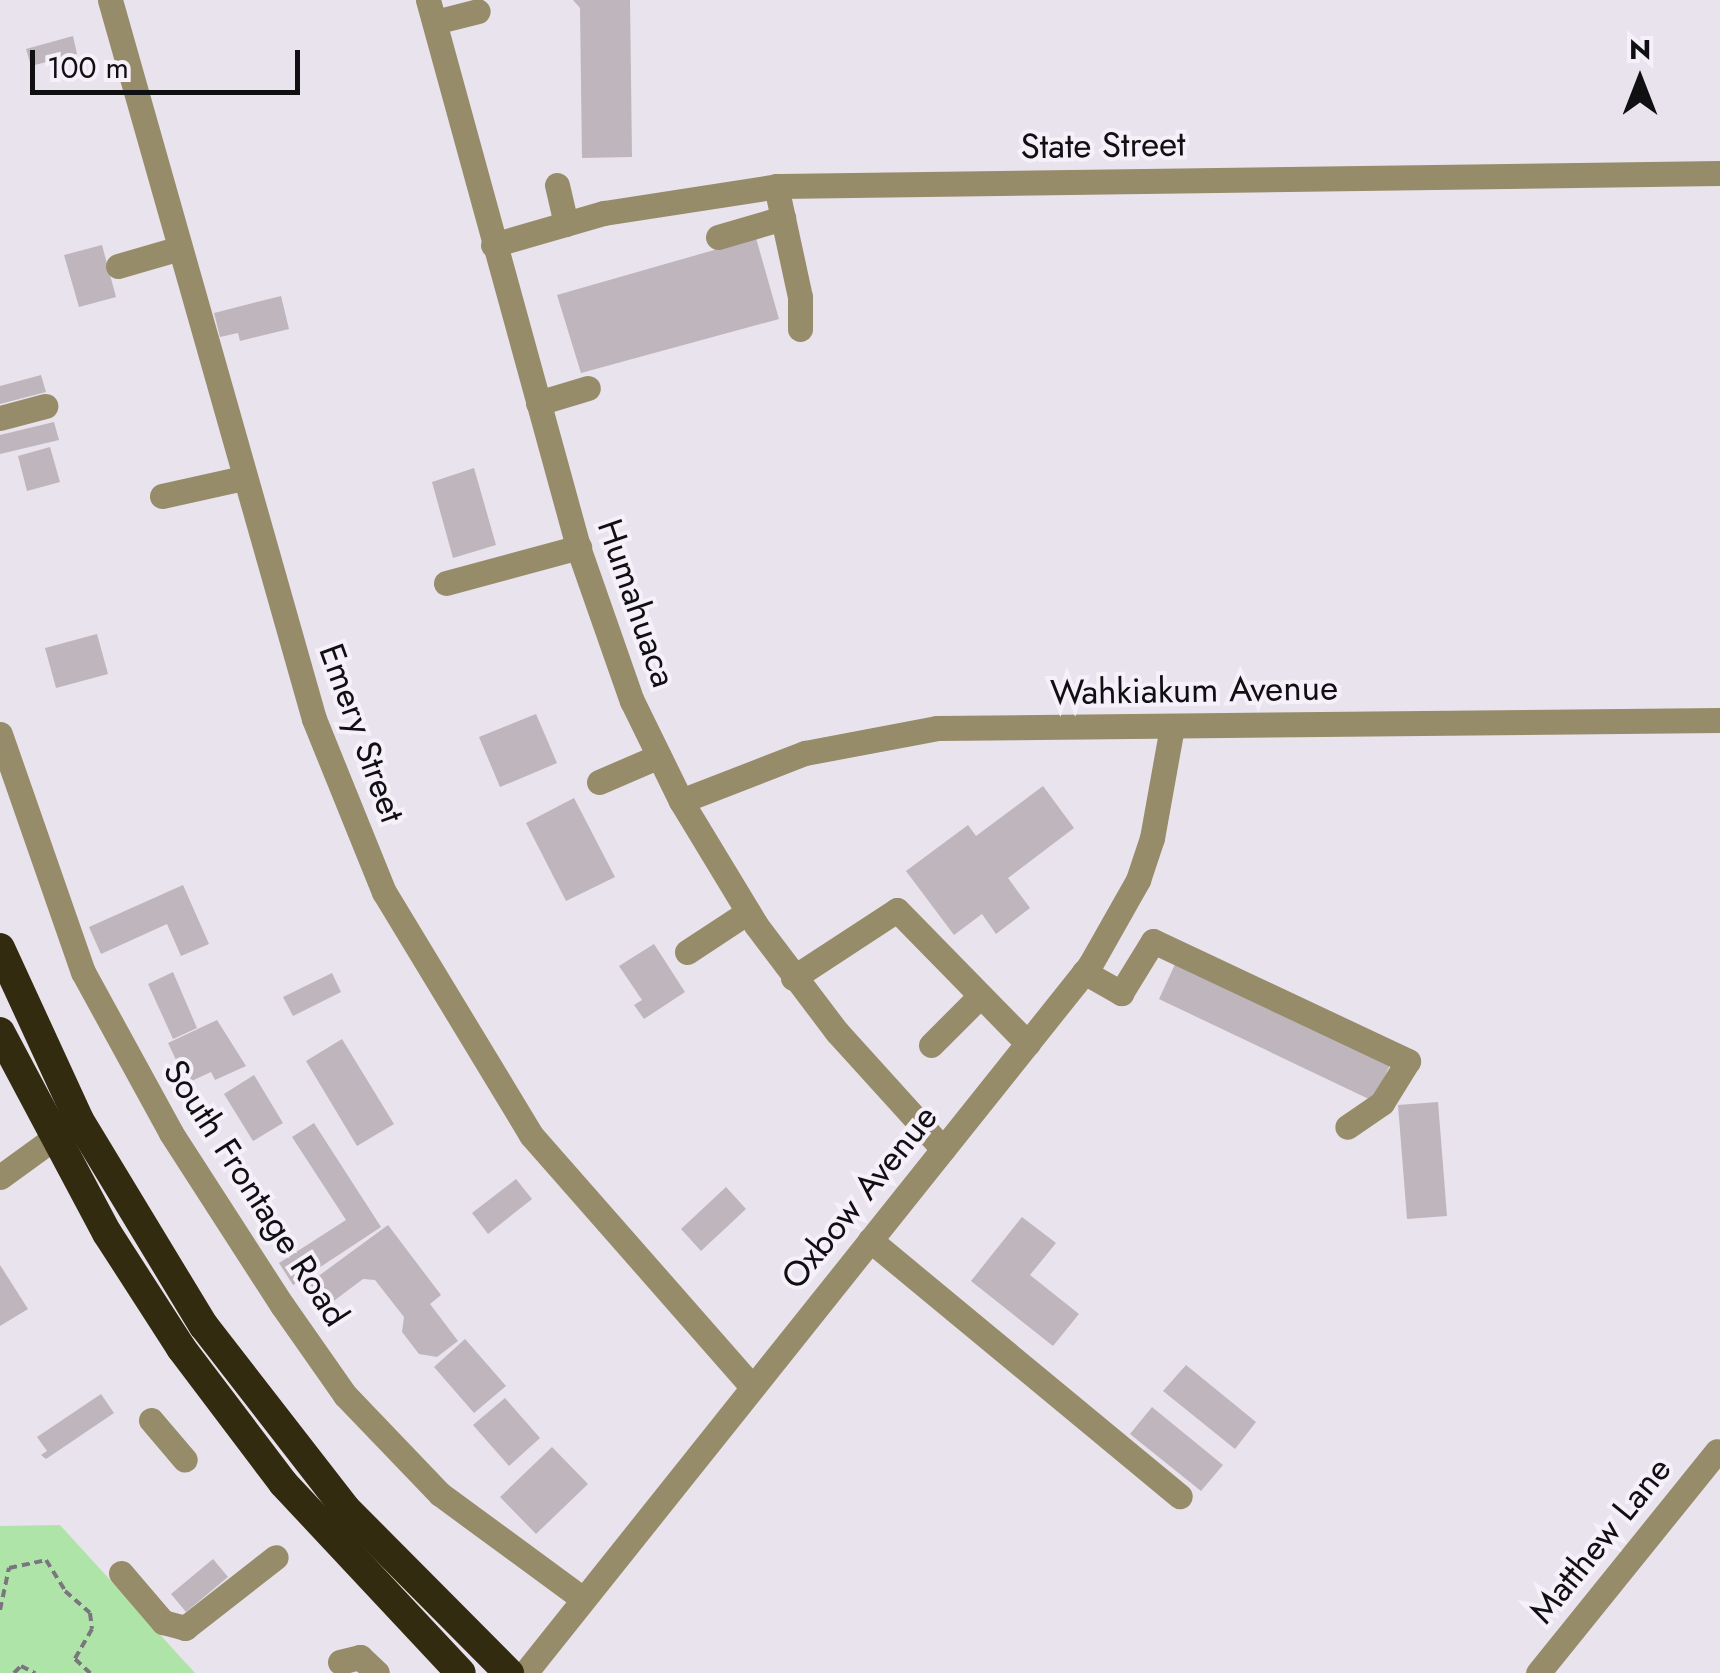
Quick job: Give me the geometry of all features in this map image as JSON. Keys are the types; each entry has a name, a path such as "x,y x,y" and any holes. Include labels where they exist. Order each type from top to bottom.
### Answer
{"highway":[{"path":"0,948 79,1120 174,1279 280,1431 405,1574 509,1673"},
{"path":"0,1032 53,1138 180,1348 347,1556 462,1673"},
{"path":"347,1556 485,1673"}],"street":[{"name":"Emery Street","path":"110,0 314,719 411,946 532,1135 752,1387"},
{"path":"432,11 478,11"},
{"name":"Humahuaca","path":"432,11 493,245 579,547 632,701 681,801 793,978 943,1150"},
{"name":"State Street","path":"493,245 684,197 776,186 1720,173"},
{"path":"556,185 566,224"},
{"path":"776,186 800,329"},
{"path":"718,237 782,218"},
{"path":"118,266 178,249"},
{"path":"538,403 588,388"},
{"path":"0,418 46,406"},
{"path":"162,496 243,478"},
{"path":"446,583 579,547"},
{"name":"Wahkiakum Avenue","path":"681,801 864,737 938,728 1720,720"},
{"name":"Oxbow Avenue","path":"524,1673 1084,972 1138,880 1163,794 1172,727"},
{"name":"South Frontage Road","path":"0,734 83,972 171,1133 282,1306 385,1440 440,1494 583,1599"},
{"path":"599,782 659,756"},
{"path":"793,978 896,910 978,998 1028,1044"},
{"path":"687,952 748,912"},
{"path":"1084,972 1121,993 1154,941 1408,1061 1382,1102 1346,1127"},
{"path":"931,1046 978,998"},
{"path":"0,1176 79,1120"},
{"path":"870,1240 1180,1496"},
{"path":"151,1420 185,1460"},
{"name":"Matthew Lane","path":"1538,1673 1717,1451"},
{"path":"121,1573 162,1622 186,1628 276,1557"},
{"path":"340,1662 360,1657 377,1673"}],"path":[{"path":"0,1610 7,1602 9,1568 45,1559 90,1613 92,1629 74,1658 90,1673"},
{"path":"14,1673 21,1666 35,1673"}],"green space":[{"path":"60,1525 195,1673 0,1673 0,1526"}],"building":[{"path":"573,0 630,0 632,157 582,158 580,8"},
{"path":"73,36 77,54 31,66 26,49"},
{"path":"756,238 779,319 581,373 557,295"},
{"path":"102,245 116,297 79,307 64,255"},
{"path":"281,296 289,329 240,341 238,333 220,337 214,313"},
{"path":"41,375 46,392 0,404 0,386"},
{"path":"54,422 59,440 0,454 0,435"},
{"path":"50,447 60,482 27,491 18,456"},
{"path":"474,468 496,545 453,558 432,482"},
{"path":"97,634 108,674 56,688 45,648"},
{"path":"536,714 557,763 500,787 479,737"},
{"path":"1043,786 1074,828 1008,878 1030,908 996,934 982,914 954,935 906,871 968,825 976,836"},
{"path":"574,798 615,877 566,901 526,823"},
{"path":"183,885 209,944 181,956 167,924 101,954 89,927"},
{"path":"654,944 685,992 644,1019 634,1005 642,1000 619,966"},
{"path":"1177,960 1391,1063 1373,1101 1159,999"},
{"path":"173,972 197,1028 173,1039 148,984"},
{"path":"332,973 341,992 293,1016 283,997"},
{"path":"217,1020 246,1066 215,1080 211,1072 187,1083 168,1043"},
{"path":"342,1039 394,1124 357,1146 306,1061"},
{"path":"254,1075 283,1123 253,1141 224,1094"},
{"path":"1438,1102 1447,1216 1407,1219 1398,1105"},
{"path":"314,1123 381,1227 293,1285 279,1263 346,1220 292,1137"},
{"path":"516,1179 532,1199 488,1234 472,1213"},
{"path":"726,1187 746,1209 701,1251 681,1229"},
{"path":"1022,1217 1056,1243 1030,1275 1079,1314 1053,1346 971,1281"},
{"path":"388,1225 441,1295 430,1304 458,1341 437,1357 419,1354 402,1332 404,1317 375,1280 363,1279 327,1306 309,1283"},
{"path":"0,1265 28,1309 0,1326"},
{"path":"465,1339 506,1386 474,1413 434,1367"},
{"path":"1186,1365 1256,1422 1235,1449 1163,1391"},
{"path":"101,1394 114,1413 46,1459 41,1455 47,1451 37,1437"},
{"path":"505,1398 540,1438 509,1466 473,1425"},
{"path":"1152,1407 1223,1465 1201,1491 1130,1434"},
{"path":"552,1447 588,1484 536,1534 500,1497"},
{"path":"213,1559 228,1577 186,1612 171,1594"}]}
